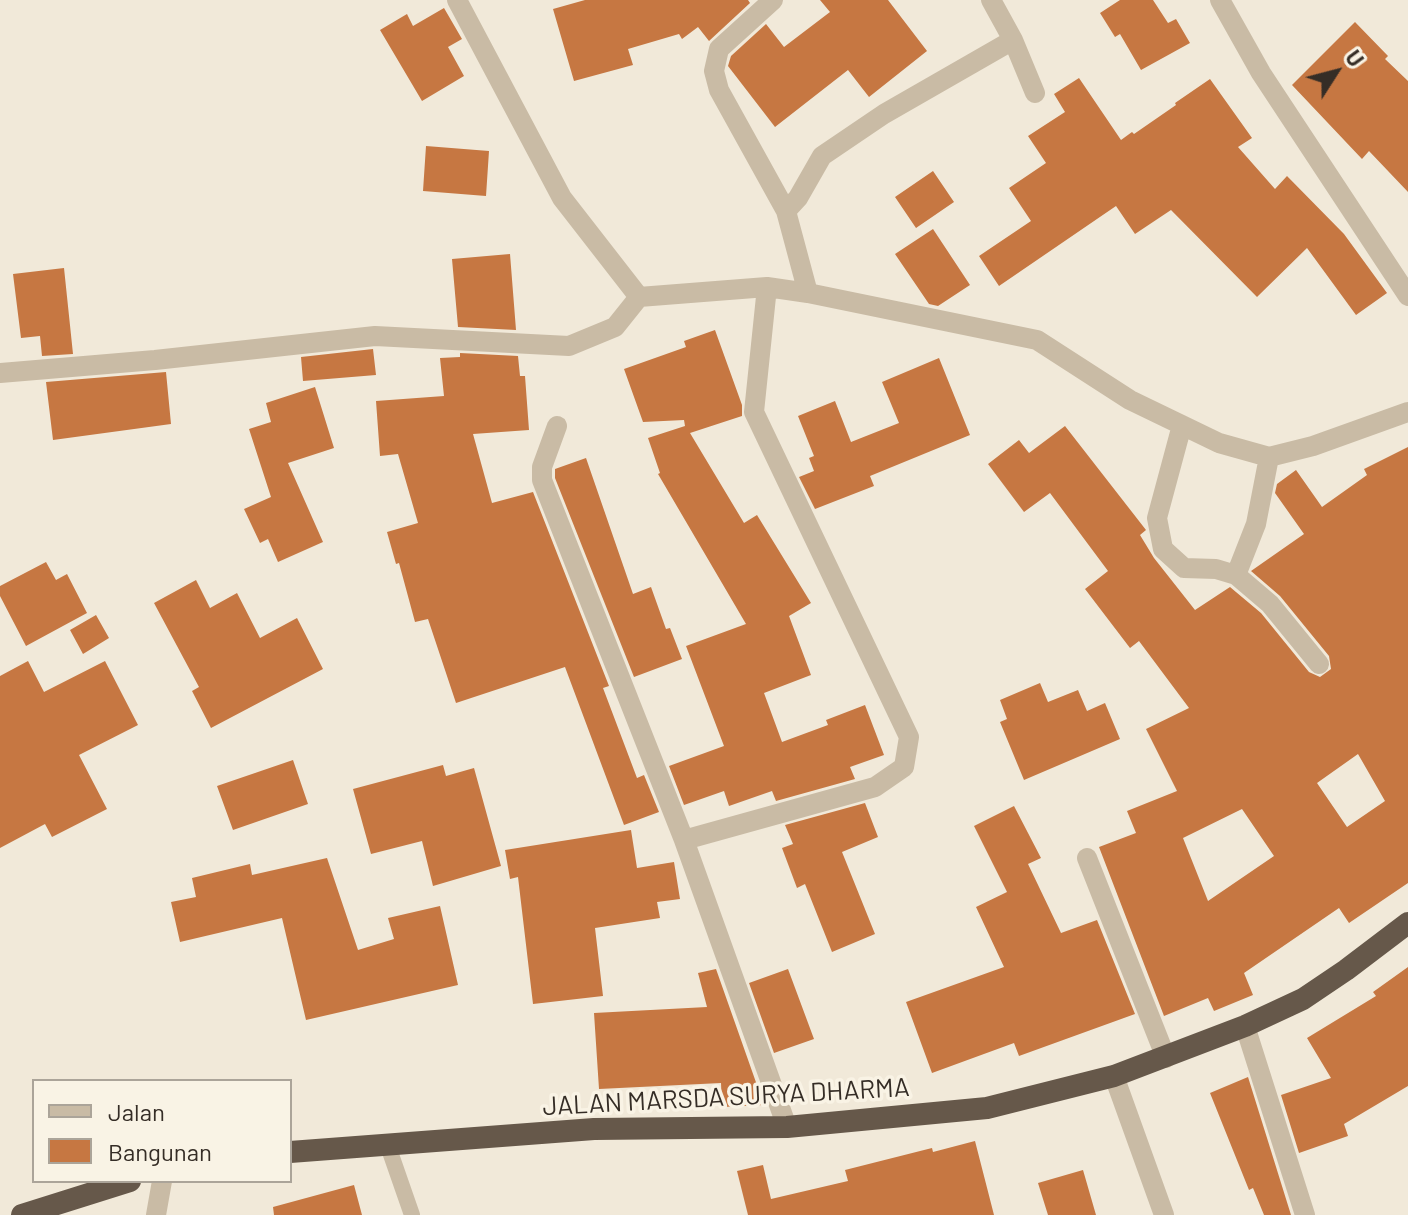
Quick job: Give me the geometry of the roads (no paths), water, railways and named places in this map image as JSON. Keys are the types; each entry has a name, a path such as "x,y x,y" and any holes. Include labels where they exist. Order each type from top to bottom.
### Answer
{"highway":[{"name":"JALAN MARSDA SURYA DHARMA","path":"292,1152 594,1129 787,1127 987,1108 1114,1076 1245,1026 1303,999 1408,923"},
{"path":"22,1215 124,1183"}],"street":[{"path":"457,0 562,198 639,297"},
{"path":"773,0 719,49 714,71 719,90 786,211 808,293"},
{"path":"991,0 1013,40 1035,93"},
{"path":"1220,0 1261,73 1408,296"},
{"path":"786,211 798,198 822,156 884,114 1013,40"},
{"path":"684,840 875,787 904,767 909,737 754,412 767,287"},
{"path":"0,373 375,336 569,346 615,327 639,297 767,287 1037,340 1130,400 1219,443 1269,457 1313,446 1408,412"},
{"path":"1182,425 1157,518 1163,549 1184,568 1216,569 1236,575 1270,604 1319,664"},
{"path":"557,426 542,467 542,480 684,840 787,1127"},
{"path":"1236,575 1256,524 1269,457"},
{"path":"1087,858 1166,1058"},
{"path":"1245,1026 1305,1215"},
{"path":"1114,1076 1164,1215"},
{"path":"156,1215 162,1183"}],"lane":[{"path":"388,1146 412,1215"}]}
